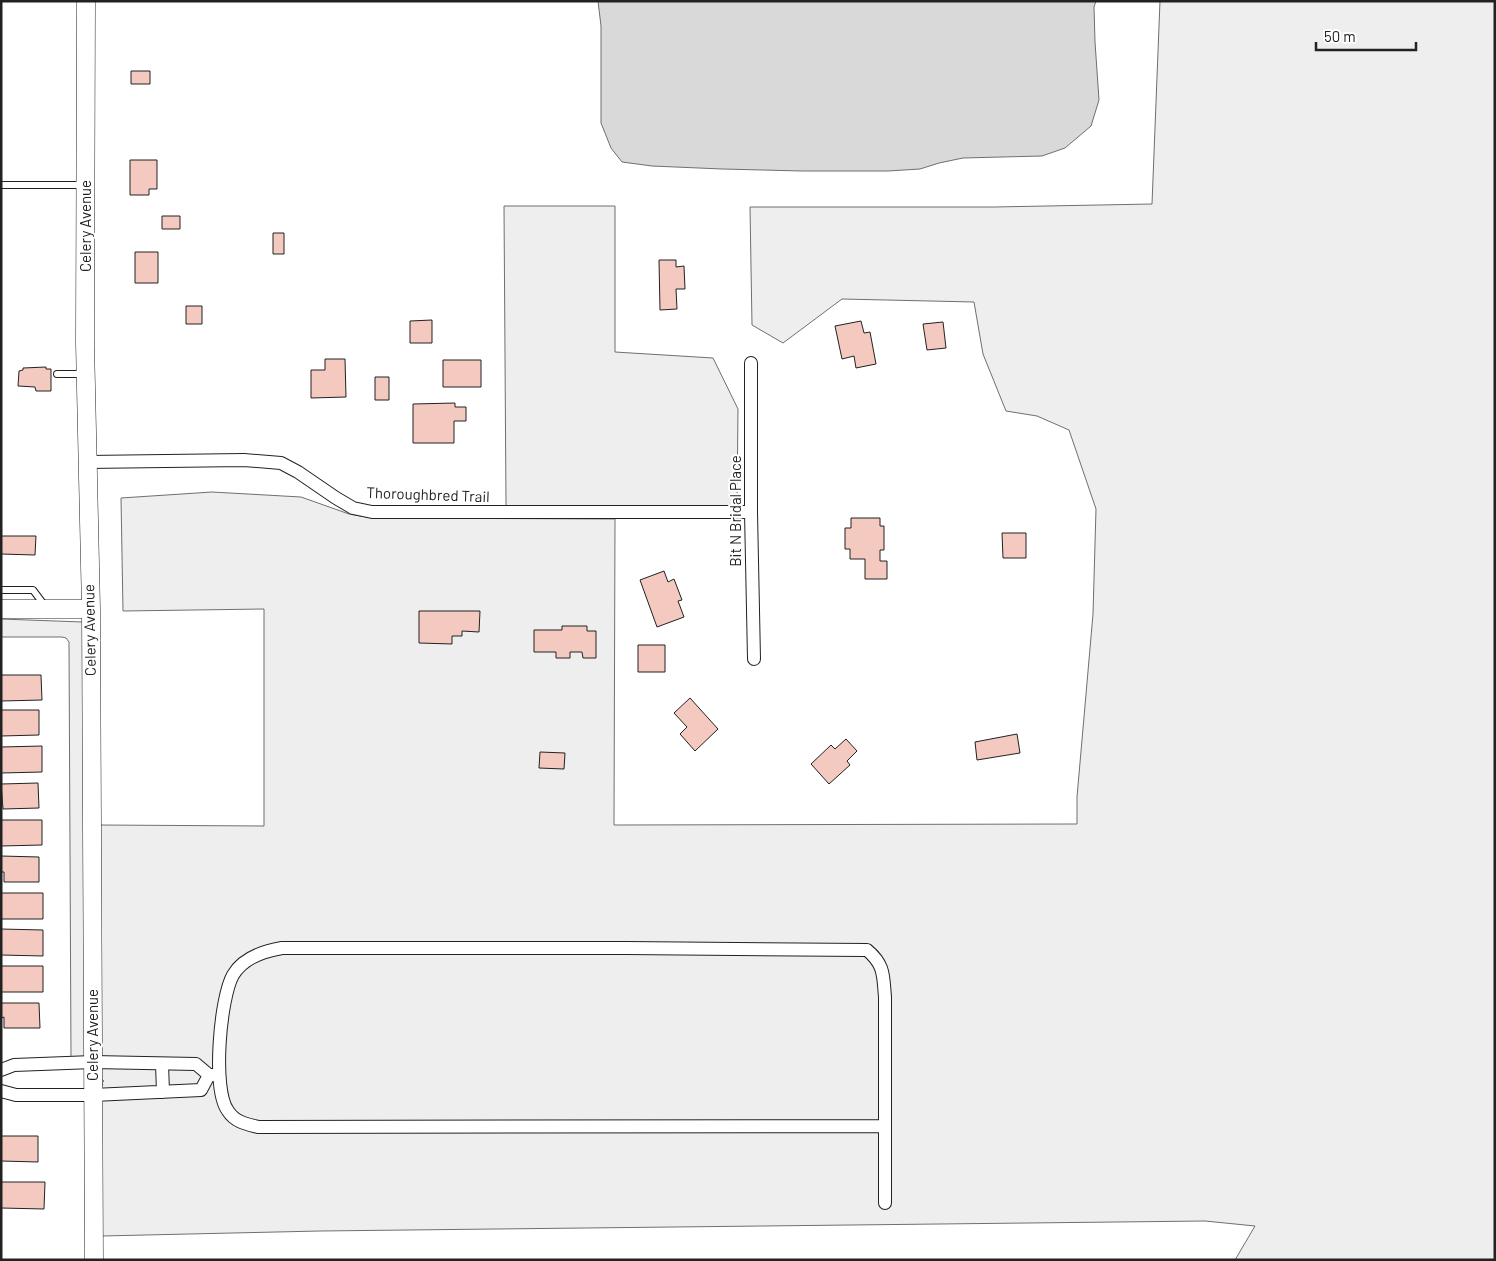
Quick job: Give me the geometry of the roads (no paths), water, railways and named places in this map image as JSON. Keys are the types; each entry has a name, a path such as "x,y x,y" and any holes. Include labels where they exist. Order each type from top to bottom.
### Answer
{"main road":[{"name":"Celery Avenue","path":"86,1 86,374 91,609 94,1260"},
{"path":"1,609 91,609"}],"street":[{"name":"Bit N Bridal Place","path":"751,363 751,512 754,659"},
{"name":"Thoroughbred Trail","path":"87,462 244,460 281,463 306,477 347,505 372,512 751,512"},
{"path":"885,1126 258,1127 238,1121 227,1111 214,1075 223,1006 233,975 245,962 263,952 282,948 867,950 877,959 883,972 886,997 885,1203"},
{"path":"1,1070 14,1065 93,1062 196,1064 214,1075"},
{"path":"162,1064 163,1092"},
{"path":"1,1091 16,1095 93,1095 201,1090 214,1075"}],"lane":[{"path":"1,186 86,185"},
{"path":"57,374 86,374"},
{"path":"1,590 33,590 48,609"}]}
